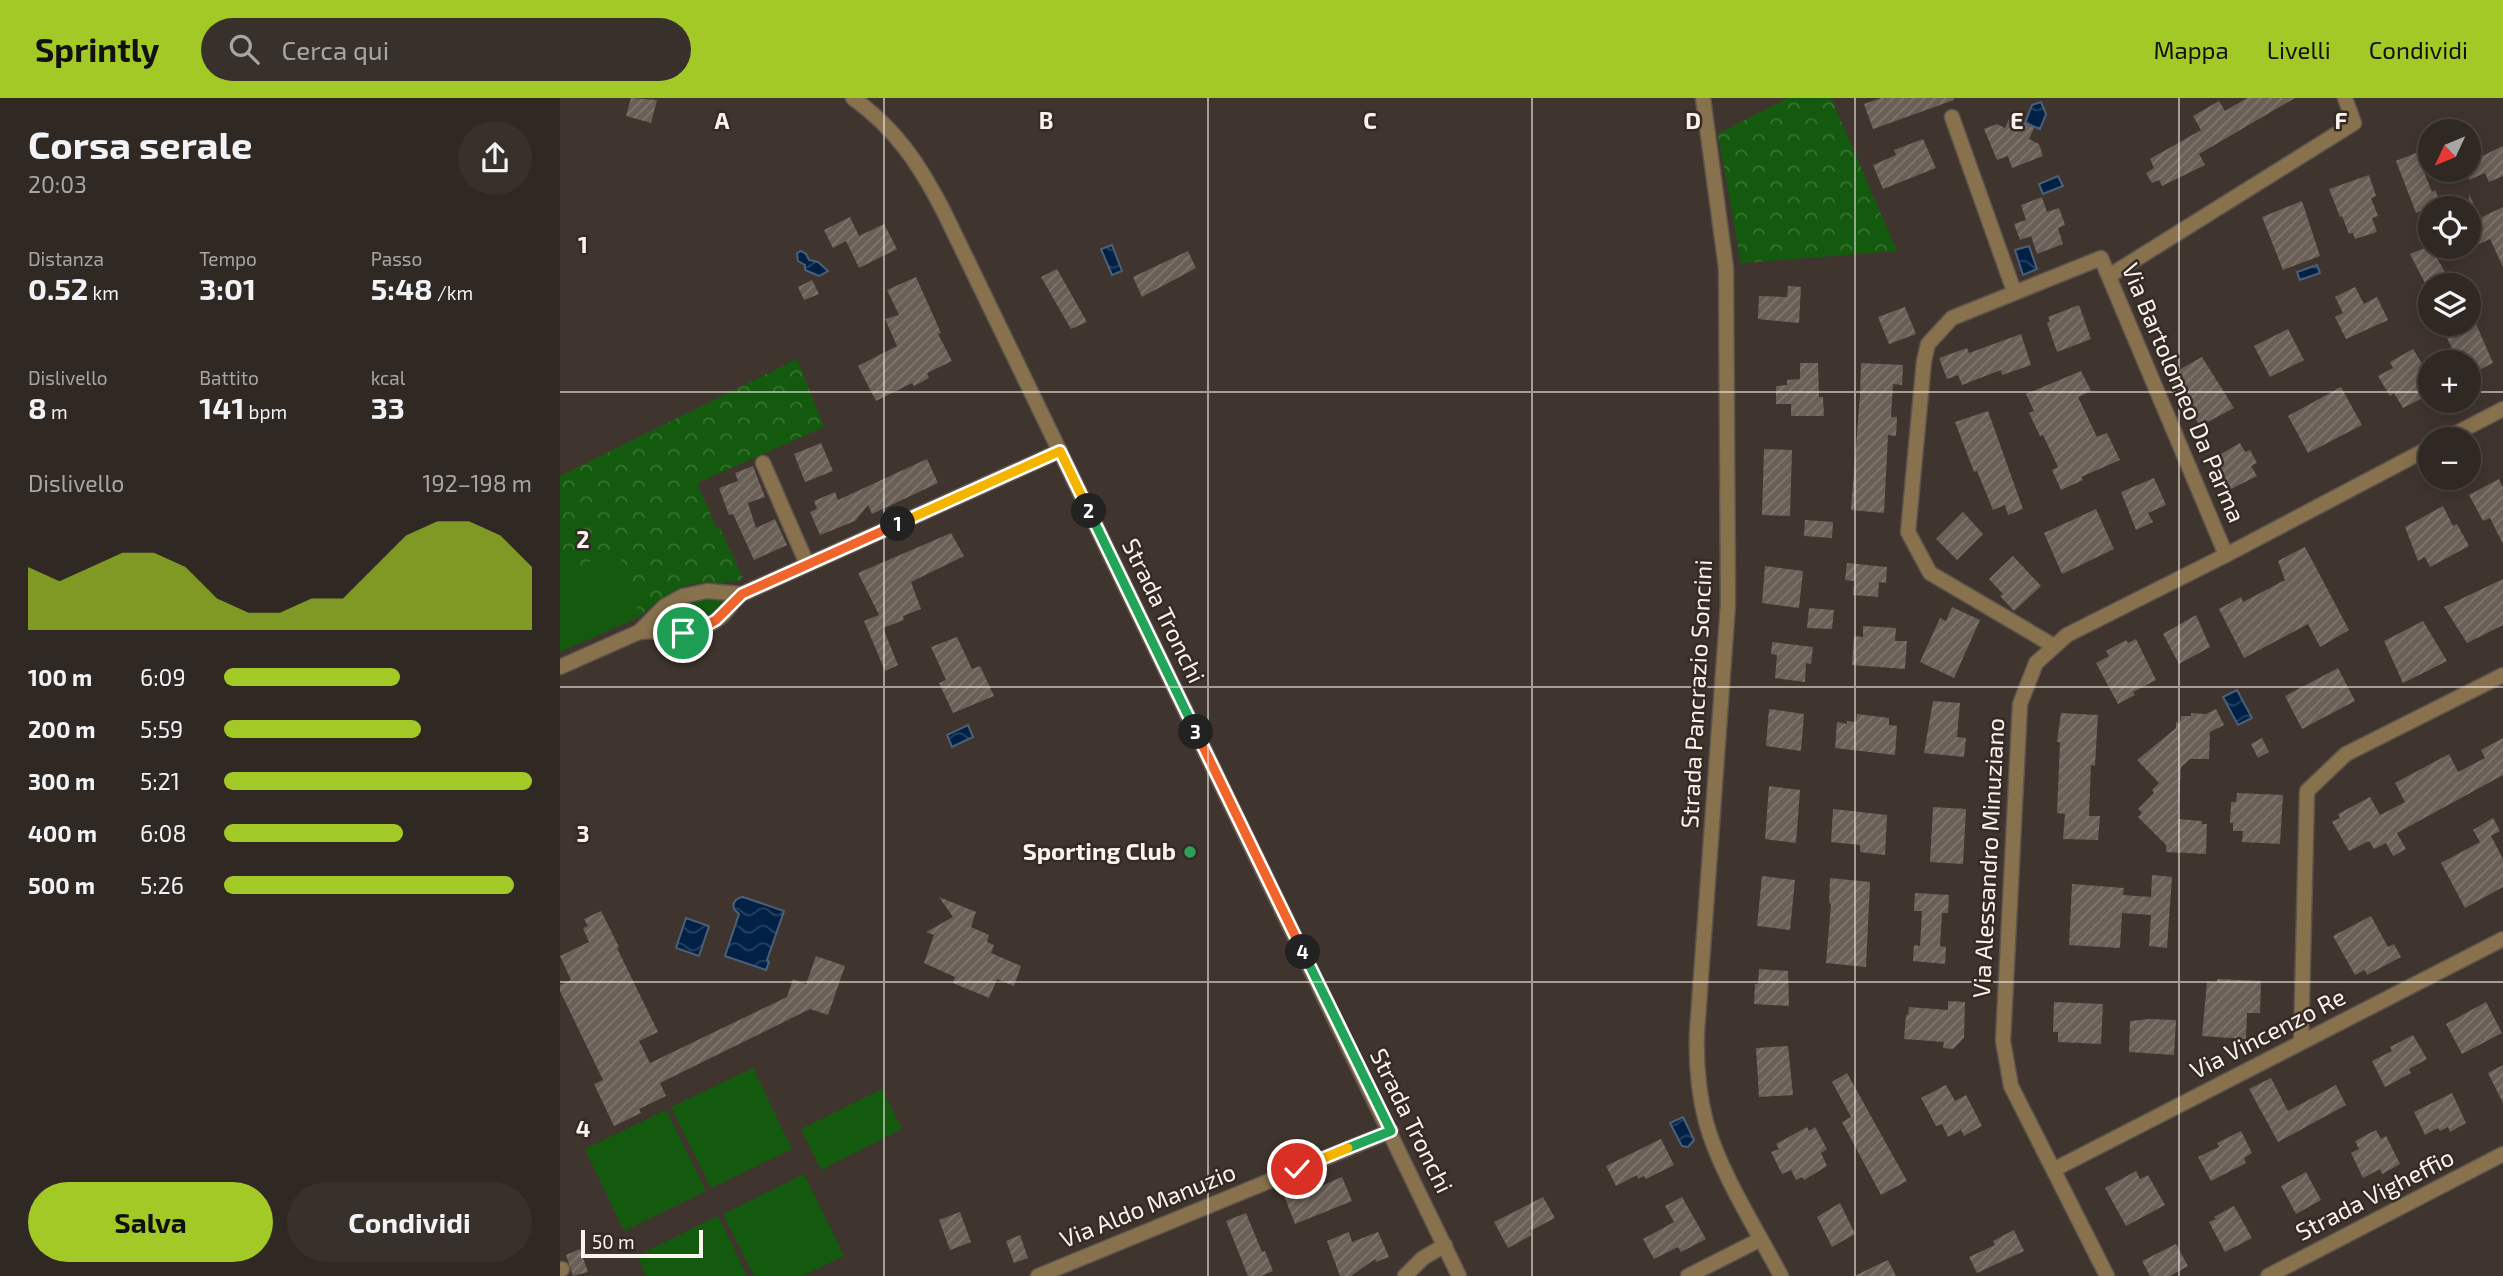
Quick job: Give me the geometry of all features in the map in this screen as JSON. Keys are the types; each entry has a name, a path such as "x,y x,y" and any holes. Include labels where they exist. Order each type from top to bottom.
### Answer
{"street":[{"name":"Strada Tronchi","path":"853,98 898,137 920,167 943,210 1459,1276"},
{"name":"Strada Pancrazio Soncini","path":"1703,98 1726,268 1728,604 1696,1069 1702,1106 1713,1142 1781,1276"},
{"path":"2109,276 2354,123 2345,98"},
{"path":"1952,117 2014,292"},
{"name":"Via Bartolomeo Da Parma","path":"2054,646 1930,573 1908,532 1924,361 1928,344 1952,318 2101,258 2226,555"},
{"path":"2467,427 2503,408"},
{"path":"639,632 683,633 702,628 721,617 742,594 1060,451"},
{"name":"Via Alessandro Minuziano","path":"2107,1276 2011,1086 2003,1041 2020,704 2036,663 2067,635 2418,454"},
{"path":"763,463 807,564"},
{"path":"560,667 639,632 665,606 683,596 707,591 742,594"},
{"path":"2301,1042 2307,791 2346,754 2503,675"},
{"name":"Via Vincenzo Re","path":"2055,1169 2503,939"},
{"name":"Via Aldo Manuzio","path":"1038,1276 1391,1131"},
{"name":"Strada Vigheffio","path":"2268,1276 2503,1154"},
{"path":"1688,1276 1762,1239"},
{"path":"1405,1276 1427,1255 1445,1245"}],"green space":[{"path":"1788,98 1831,98 1897,251 1741,263 1718,134"},
{"path":"797,359 824,427 697,483 743,579 684,586 635,619 638,603 616,548 560,577 560,476"},
{"path":"616,548 638,603 635,619 560,652 560,577"},
{"path":"691,598 722,598 724,606 698,625 661,624 659,619 662,615"},
{"path":"753,1068 792,1149 711,1188 671,1107"},
{"path":"882,1089 902,1129 821,1170 801,1129"},
{"path":"666,1110 706,1191 624,1231 585,1149"},
{"path":"804,1174 844,1256 802,1276 754,1276 723,1214"},
{"path":"718,1216 747,1276 646,1276 637,1256"}],"water":[{"path":"2041,102 2046,114 2040,129 2025,123 2032,105"},
{"path":"2058,176 2063,186 2043,194 2039,184"},
{"path":"1112,245 1122,271 1112,275 1101,249"},
{"path":"2029,246 2037,269 2023,275 2015,250"},
{"path":"801,251 809,260 818,262 828,271 819,276 805,270 805,265 798,261 797,253"},
{"path":"2317,265 2320,273 2300,280 2297,272"},
{"path":"2237,690 2252,718 2238,725 2223,697"},
{"path":"968,725 973,737 952,747 947,735"},
{"path":"743,897 784,911 766,970 725,956 739,914 734,909 734,902"},
{"path":"686,918 709,926 699,956 676,948"},
{"path":"1683,1117 1694,1140 1688,1147 1682,1146 1670,1123"}],"building":[{"path":"631,98 657,100 651,123 626,116"},
{"path":"1881,98 1954,100 1873,129 1864,104"},
{"path":"2247,98 2295,98 2199,154 2205,165 2162,186 2159,180 2152,183 2146,173 2154,168 2150,159 2201,130 2193,116 2219,101 2225,111"},
{"path":"2010,117 2034,128 2029,139 2039,144 2043,156 2012,168 2008,156 1997,160 1984,129 1997,124 2005,128"},
{"path":"1923,139 1936,168 1883,189 1873,165 1896,155 1894,150"},
{"path":"2503,146 2503,176 2489,182 2485,173 2482,174 2482,156"},
{"path":"2418,152 2418,182 2428,182 2432,192 2435,190 2438,196 2418,196 2418,212 2416,213 2396,161"},
{"path":"2369,175 2376,196 2371,198 2378,216 2372,218 2377,232 2355,239 2353,233 2349,234 2342,216 2340,217 2329,189"},
{"path":"2042,197 2047,212 2059,208 2065,225 2058,228 2063,244 2037,254 2031,236 2020,240 2014,224 2026,220 2021,205"},
{"path":"2302,201 2320,256 2283,270 2262,217"},
{"path":"2503,207 2503,267 2490,239 2481,243 2481,218"},
{"path":"850,217 859,236 884,224 897,249 859,268 846,241 833,248 824,230"},
{"path":"1188,251 1196,268 1142,297 1133,277"},
{"path":"2418,251 2418,259 2438,259 2445,273 2420,273 2410,254"},
{"path":"1057,269 1087,322 1071,329 1041,277"},
{"path":"916,277 941,333 938,334 952,361 927,373 929,378 914,386 912,383 876,401 858,366 897,346 885,319 899,315 887,290"},
{"path":"812,280 819,294 804,300 798,287"},
{"path":"1788,286 1801,287 1799,323 1758,319 1759,296 1787,297"},
{"path":"2355,287 2364,304 2377,297 2388,320 2346,339 2335,317 2343,313 2335,297"},
{"path":"2079,305 2091,339 2057,352 2047,323 2050,321 2048,317"},
{"path":"1905,307 1916,334 1889,344 1878,317"},
{"path":"2288,329 2304,360 2270,377 2254,346"},
{"path":"2021,334 2031,365 2002,375 2001,370 1962,385 1958,375 1947,379 1939,358 1967,348 1969,353"},
{"path":"2481,335 2493,363 2481,369 2481,350 2453,350 2446,336"},
{"path":"2413,349 2418,357 2418,400 2403,408 2394,393 2390,396 2378,376 2393,368 2390,362"},
{"path":"2202,357 2234,408 2200,426 2168,376"},
{"path":"1800,363 1818,363 1819,397 1823,397 1824,416 1791,416 1791,404 1776,404 1776,386 1787,385 1787,380 1800,379"},
{"path":"1861,363 1903,365 1902,385 1893,384 1891,417 1897,417 1896,436 1888,435 1884,513 1851,510"},
{"path":"2081,371 2091,391 2078,397 2097,437 2107,433 2120,460 2081,477 2083,480 2061,490 2052,470 2058,467 2029,413 2034,411 2026,394"},
{"path":"2341,387 2362,425 2308,453 2288,416"},
{"path":"1988,411 2023,509 2008,515 2005,505 1993,510 1977,471 1974,472 1955,422"},
{"path":"821,443 833,471 805,482 794,454"},
{"path":"2240,443 2245,452 2250,450 2257,463 2251,466 2257,476 2231,489 2214,458"},
{"path":"1764,449 1792,450 1790,516 1762,515"},
{"path":"927,459 938,483 872,514 868,505 855,521 820,535 810,512 817,509 814,501 835,492 838,500"},
{"path":"753,466 765,497 748,503 756,528 775,519 787,545 754,560 733,514 729,515 719,488 738,481 735,473"},
{"path":"2154,478 2166,505 2148,513 2153,522 2136,530 2121,492"},
{"path":"2499,479 2503,488 2503,544 2490,518 2483,521 2469,495"},
{"path":"2443,506 2453,526 2457,524 2469,546 2430,567 2425,557 2418,561 2405,527"},
{"path":"2096,509 2114,549 2062,574 2044,533"},
{"path":"1963,512 1983,534 1957,560 1936,539"},
{"path":"1805,520 1833,522 1832,538 1804,536"},
{"path":"951,533 964,556 911,582 921,609 903,616 904,620 883,628 898,665 885,671 864,621 879,615 858,573"},
{"path":"2305,547 2349,630 2320,647 2308,624 2244,658 2219,609 2241,597 2243,602 2285,580 2278,561"},
{"path":"2013,556 2041,586 2014,611 1989,579"},
{"path":"1847,563 1887,567 1886,583 1879,582 1878,597 1853,595 1854,581 1845,580"},
{"path":"1765,566 1803,571 1799,608 1762,603"},
{"path":"2503,579 2503,625 2467,643 2444,607"},
{"path":"1952,607 1980,620 1954,678 1920,662 1940,618 1946,621"},
{"path":"1809,608 1834,610 1832,629 1807,628"},
{"path":"2196,615 2210,647 2179,664 2163,634"},
{"path":"2423,621 2447,661 2403,683 2384,641"},
{"path":"1863,626 1896,628 1895,641 1907,641 1905,669 1852,665 1854,636 1863,637"},
{"path":"957,637 972,669 980,666 994,696 953,713 939,683 946,680 931,647"},
{"path":"2136,639 2156,680 2133,692 2135,695 2118,704 2096,663 2109,656 2106,651 2126,640 2128,643"},
{"path":"1772,642 1813,647 1811,664 1806,663 1805,682 1775,678 1777,655 1771,654"},
{"path":"2338,668 2355,701 2302,729 2285,696"},
{"path":"1933,701 1960,703 1957,737 1966,738 1964,757 1924,753"},
{"path":"1769,709 1804,714 1801,751 1766,746"},
{"path":"2216,709 2224,725 2210,732 2209,759 2190,759 2181,767 2178,819 2202,821 2202,824 2207,824 2206,854 2166,852 2166,845 2138,817 2142,813 2138,809 2154,793 2152,790 2159,783 2137,760 2176,728 2176,722 2180,723 2181,716 2191,716 2191,713 2206,714"},
{"path":"2061,713 2098,715 2095,766 2091,765 2089,816 2100,816 2098,840 2063,839 2065,814 2057,813 2060,742 2057,742"},
{"path":"1857,714 1889,718 1889,725 1897,726 1895,755 1835,748 1837,722 1856,722"},
{"path":"2262,738 2269,752 2258,758 2251,744"},
{"path":"2503,738 2503,775 2397,833 2406,849 2393,856 2386,843 2374,849 2369,841 2349,851 2332,822 2340,818 2338,814 2370,797 2380,815 2405,802 2395,783 2449,754 2458,772 2485,758 2481,750"},
{"path":"1769,786 1800,790 1796,843 1765,839"},
{"path":"2237,793 2283,795 2280,844 2242,842 2243,831 2233,831 2233,823 2230,823 2231,802 2236,802"},
{"path":"1933,807 1966,809 1963,864 1930,862"},
{"path":"1833,809 1887,815 1885,855 1860,852 1860,845 1831,842"},
{"path":"2493,818 2500,831 2491,836 2503,859 2503,887 2465,908 2441,863 2480,842 2473,830"},
{"path":"2152,875 2172,877 2167,948 2149,946 2151,915 2122,913 2120,948 2069,945 2072,884 2124,888 2123,895 2151,897"},
{"path":"1762,876 1795,880 1790,930 1757,926"},
{"path":"1830,878 1870,882 1866,967 1826,963 1831,904"},
{"path":"1915,893 1949,895 1948,913 1942,913 1940,946 1946,947 1945,964 1913,961 1914,945 1920,946 1922,911 1914,911"},
{"path":"939,897 976,912 971,927 989,935 987,942 994,945 991,953 1021,966 1014,986 997,979 989,998 953,983 955,977 924,963 934,935 926,932 953,917"},
{"path":"601,911 658,1032 639,1041 650,1063 787,997 793,979 806,984 816,956 845,966 828,1015 810,1009 660,1083 666,1096 639,1109 641,1113 614,1126 594,1084 603,1080 560,991 560,985 571,980 560,956 589,942 583,928 588,926 584,919"},
{"path":"2371,916 2388,947 2394,944 2401,957 2367,975 2365,970 2355,975 2333,936"},
{"path":"1759,969 1788,971 1789,1006 1754,1004"},
{"path":"2217,979 2261,981 2260,1013 2247,1013 2246,1039 2202,1036 2207,982 2217,983"},
{"path":"1948,1001 1965,1002 1964,1038 1953,1049 1943,1048 1944,1042 1904,1039 1909,1007 1948,1010"},
{"path":"2054,1002 2103,1004 2101,1044 2058,1042 2058,1032 2053,1032"},
{"path":"2486,1002 2502,1033 2462,1054 2446,1024"},
{"path":"2176,1020 2174,1055 2129,1052 2130,1021"},
{"path":"2413,1035 2427,1059 2409,1069 2411,1073 2385,1087 2372,1061 2392,1051 2390,1047"},
{"path":"1788,1046 1793,1095 1759,1097 1756,1048"},
{"path":"2503,1065 2503,1103 2488,1073"},
{"path":"1847,1073 1907,1181 1881,1195 1842,1122 1851,1117 1832,1082"},
{"path":"2271,1078 2288,1111 2336,1085 2346,1105 2278,1142 2249,1089"},
{"path":"1946,1085 1955,1101 1966,1095 1982,1126 1964,1136 1961,1130 1948,1137 1942,1124 1936,1126 1921,1098"},
{"path":"2452,1093 2466,1123 2450,1132 2448,1127 2440,1131 2438,1128 2425,1135 2414,1112"},
{"path":"1807,1127 1809,1131 1815,1127 1827,1149 1821,1153 1827,1166 1804,1180 1802,1177 1796,1180 1791,1170 1782,1174 1771,1152 1779,1149 1776,1144"},
{"path":"2376,1130 2381,1139 2386,1136 2400,1164 2382,1174 2380,1169 2363,1178 2351,1153 2359,1149 2355,1141"},
{"path":"2241,1131 2252,1153 2244,1158 2246,1163 2211,1181 2198,1157 2219,1147 2217,1143"},
{"path":"1661,1139 1674,1165 1646,1179 1644,1176 1638,1179 1637,1175 1616,1186 1606,1166"},
{"path":"2136,1171 2140,1179 2148,1175 2165,1205 2126,1226 2105,1188"},
{"path":"2306,1172 2321,1200 2296,1214 2281,1186"},
{"path":"1342,1177 1352,1201 1295,1224 1283,1193 1305,1184 1308,1192"},
{"path":"1543,1197 1555,1218 1530,1231 1532,1235 1508,1248 1494,1222"},
{"path":"1682,1197 1706,1239 1681,1252 1678,1247 1654,1259 1643,1239 1674,1222 1665,1206"},
{"path":"1840,1203 1855,1234 1832,1247 1817,1217"},
{"path":"2234,1206 2252,1238 2225,1252 2209,1222"},
{"path":"960,1212 971,1242 950,1250 939,1220"},
{"path":"1246,1213 1273,1271 1261,1276 1248,1276 1226,1221"},
{"path":"2014,1230 2024,1251 1977,1273 1969,1257 1995,1245 1993,1241"},
{"path":"1349,1232 1352,1242 1378,1232 1389,1257 1376,1262 1375,1259 1351,1276 1340,1276 1327,1241"},
{"path":"1020,1235 1028,1258 1014,1263 1006,1241"},
{"path":"2176,1244 2188,1266 2170,1276 2150,1276 2142,1261"},
{"path":"580,1249 588,1272 573,1276 566,1255"},
{"path":"1888,1260 1896,1276 1854,1276"}],"place":[{"name":"Sporting Club","path":"1190,852"}],"route":[{"path":"683,633 707,626 721,617 742,594 1060,451 1391,1131 1297,1169"}]}
